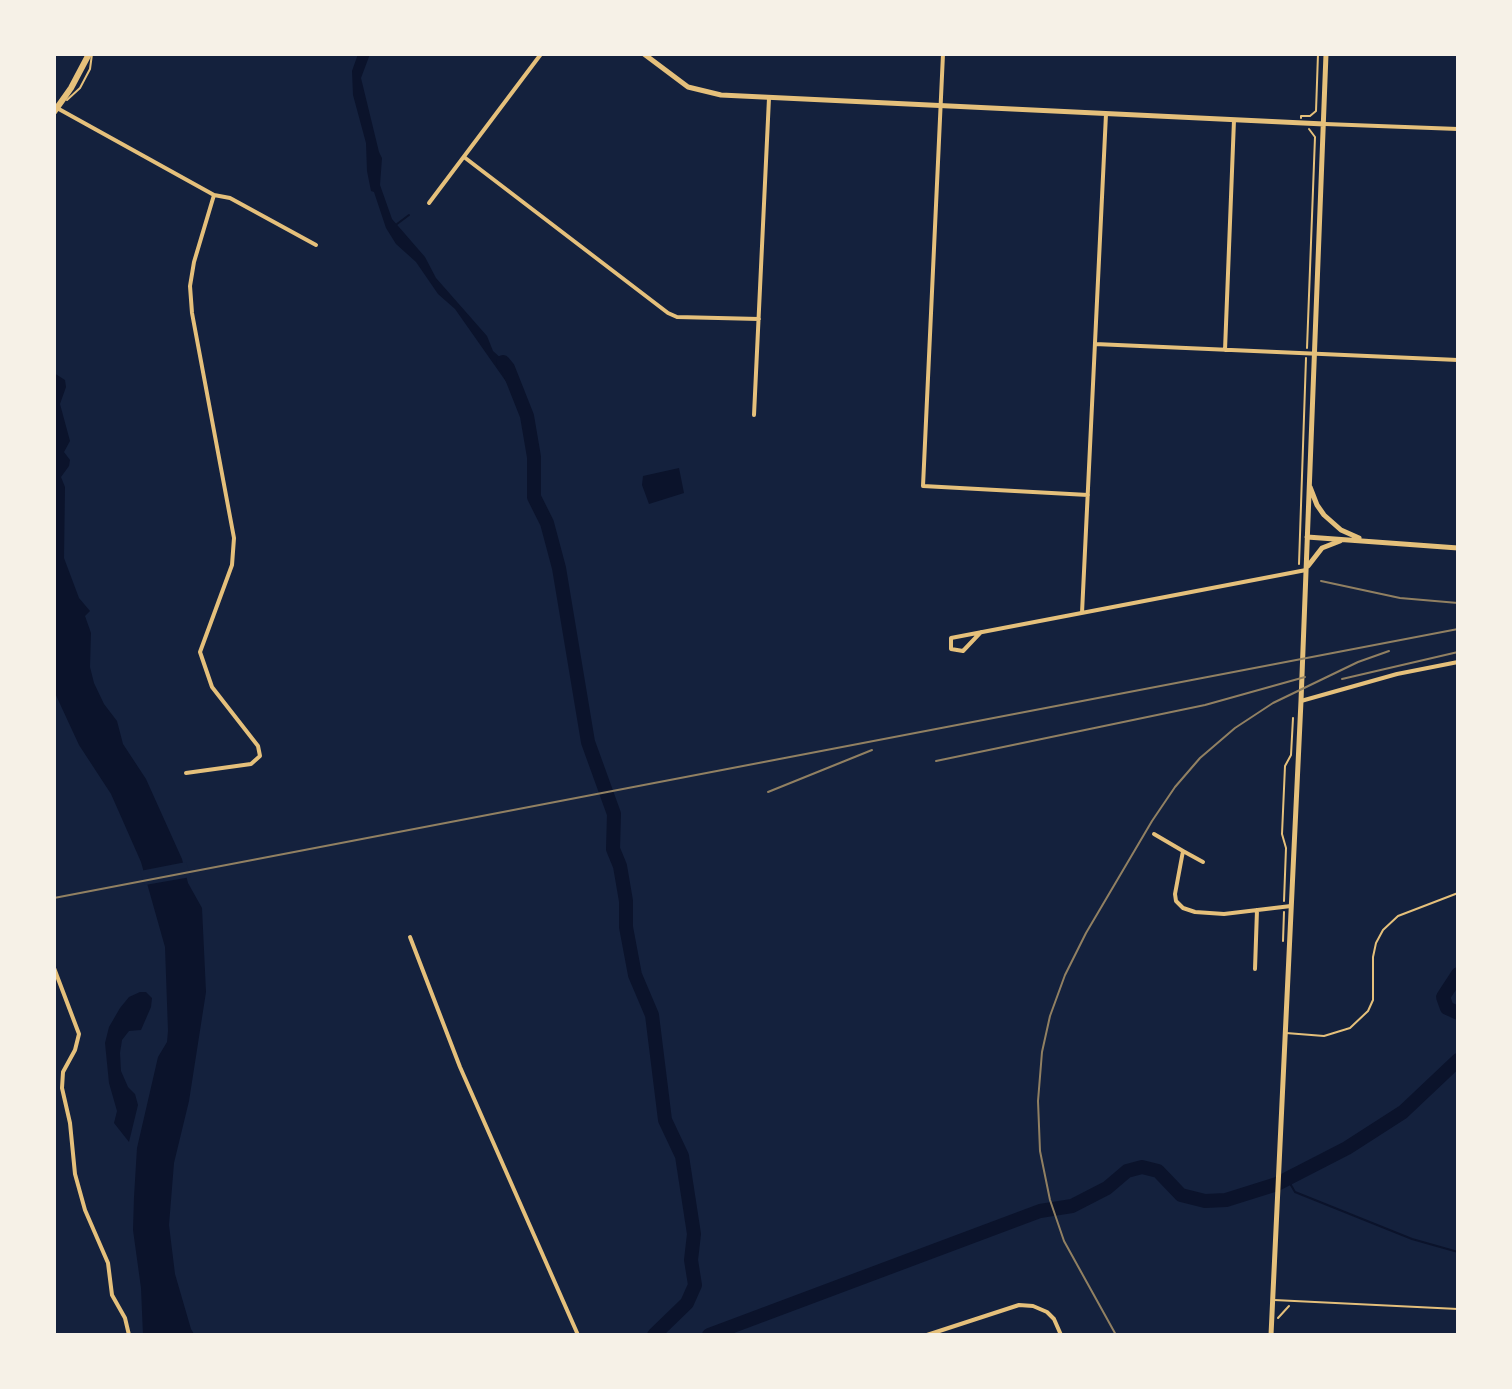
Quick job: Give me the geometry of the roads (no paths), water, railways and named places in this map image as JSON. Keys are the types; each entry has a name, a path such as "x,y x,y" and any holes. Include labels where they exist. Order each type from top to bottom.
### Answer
{"main road":[{"path":"56,110 90,54"}],"street":[{"path":"429,203 541,54"},
{"path":"644,54 688,87 701,92 769,98 1458,129"},
{"path":"943,54 923,486 1088,495"},
{"path":"1271,1335 1288,907 1301,701 1326,54"},
{"path":"754,415 769,98"},
{"path":"56,110 214,195 230,198 316,245"},
{"path":"1082,613 1106,114"},
{"path":"1225,350 1234,120"},
{"path":"464,157 668,313 677,317 759,319"},
{"path":"186,773 251,764 260,756 258,746 212,687 200,652 232,565 234,538 192,313 190,286 214,195"},
{"path":"1095,344 1458,360"},
{"path":"1309,484 1317,505 1331,522 1367,541"},
{"path":"1307,537 1458,548"},
{"path":"1306,570 1322,548 1346,540"},
{"path":"981,632 963,651 951,649 951,638 981,632 1306,570"},
{"path":"1301,701 1397,674 1458,662"},
{"path":"1154,834 1203,862"},
{"path":"1183,851 1175,894 1176,901 1183,908 1224,914 1288,907"},
{"path":"1255,969 1257,910"},
{"path":"410,937 460,1067 578,1335"},
{"path":"54,968 79,1034 75,1050 63,1072 62,1088 70,1123 75,1174 85,1210 108,1263 112,1295 125,1318 129,1335"},
{"path":"927,1335 1019,1305 1033,1306 1047,1312 1061,1335"}],"lane":[{"path":"1284,1033 1324,1036 1350,1028 1368,1011 1373,1000 1373,957 1383,930 1398,916 1458,893"},
{"path":"1273,1300 1458,1309"}],"water":[{"path":"358,54 370,54 361,78 382,158 380,185 392,219 425,257 436,278 487,336 493,351 514,370 515,375 507,383 455,309 438,294 416,262 396,244 386,228 374,192 371,191 366,143 353,95 352,71"},
{"path":"54,373 65,380 66,387 60,404 70,441 64,452 70,460 69,466 61,477 65,487 64,558 79,598 90,611 85,616 91,633 90,667 94,683 117,721 123,744 146,779 182,859 188,883 202,908 206,992 189,1101 174,1163 169,1225 175,1274 191,1329 194,1334 200,1335 143,1335 141,1288 133,1230 134,1197 137,1148 158,1057 167,1042 165,947 141,862 111,794 79,745 54,691"},
{"path":"679,468 684,493 649,504 642,485 643,476"},
{"path":"146,992 152,998 151,1007 141,1030 129,1031 122,1040 120,1053 121,1071 138,1105 129,1142 114,1123 117,1111 109,1083 105,1043 109,1027 120,1008 129,997"}],"waterway":[{"path":"397,224 409,215"},
{"path":"503,362 527,416 534,457 534,497 547,523 559,568 588,742 614,814 613,849 620,866 635,975 652,1015 665,1120 682,1156 694,1234 691,1260 695,1285 687,1303 654,1335"},
{"path":"1458,974 1443,997 1447,1008 1458,1013"},
{"path":"709,1335 1040,1211 1072,1206 1107,1188 1127,1171 1142,1167 1158,1171 1181,1195 1205,1201 1226,1200 1277,1184 1347,1148 1403,1112 1458,1060"},
{"path":"1288,1180 1295,1192 1412,1239 1458,1252"}],"railway":[{"path":"1321,581 1400,598 1458,603"},
{"path":"54,898 1458,629"},
{"path":"1116,1335 1064,1241 1050,1200 1040,1151 1038,1101 1042,1052 1050,1016 1065,975 1152,821 1200,758 1235,728 1273,703 1358,662 1389,651"},
{"path":"1342,679 1458,652"},
{"path":"936,761 1205,705 1305,677"},
{"path":"768,792 872,750"}]}
